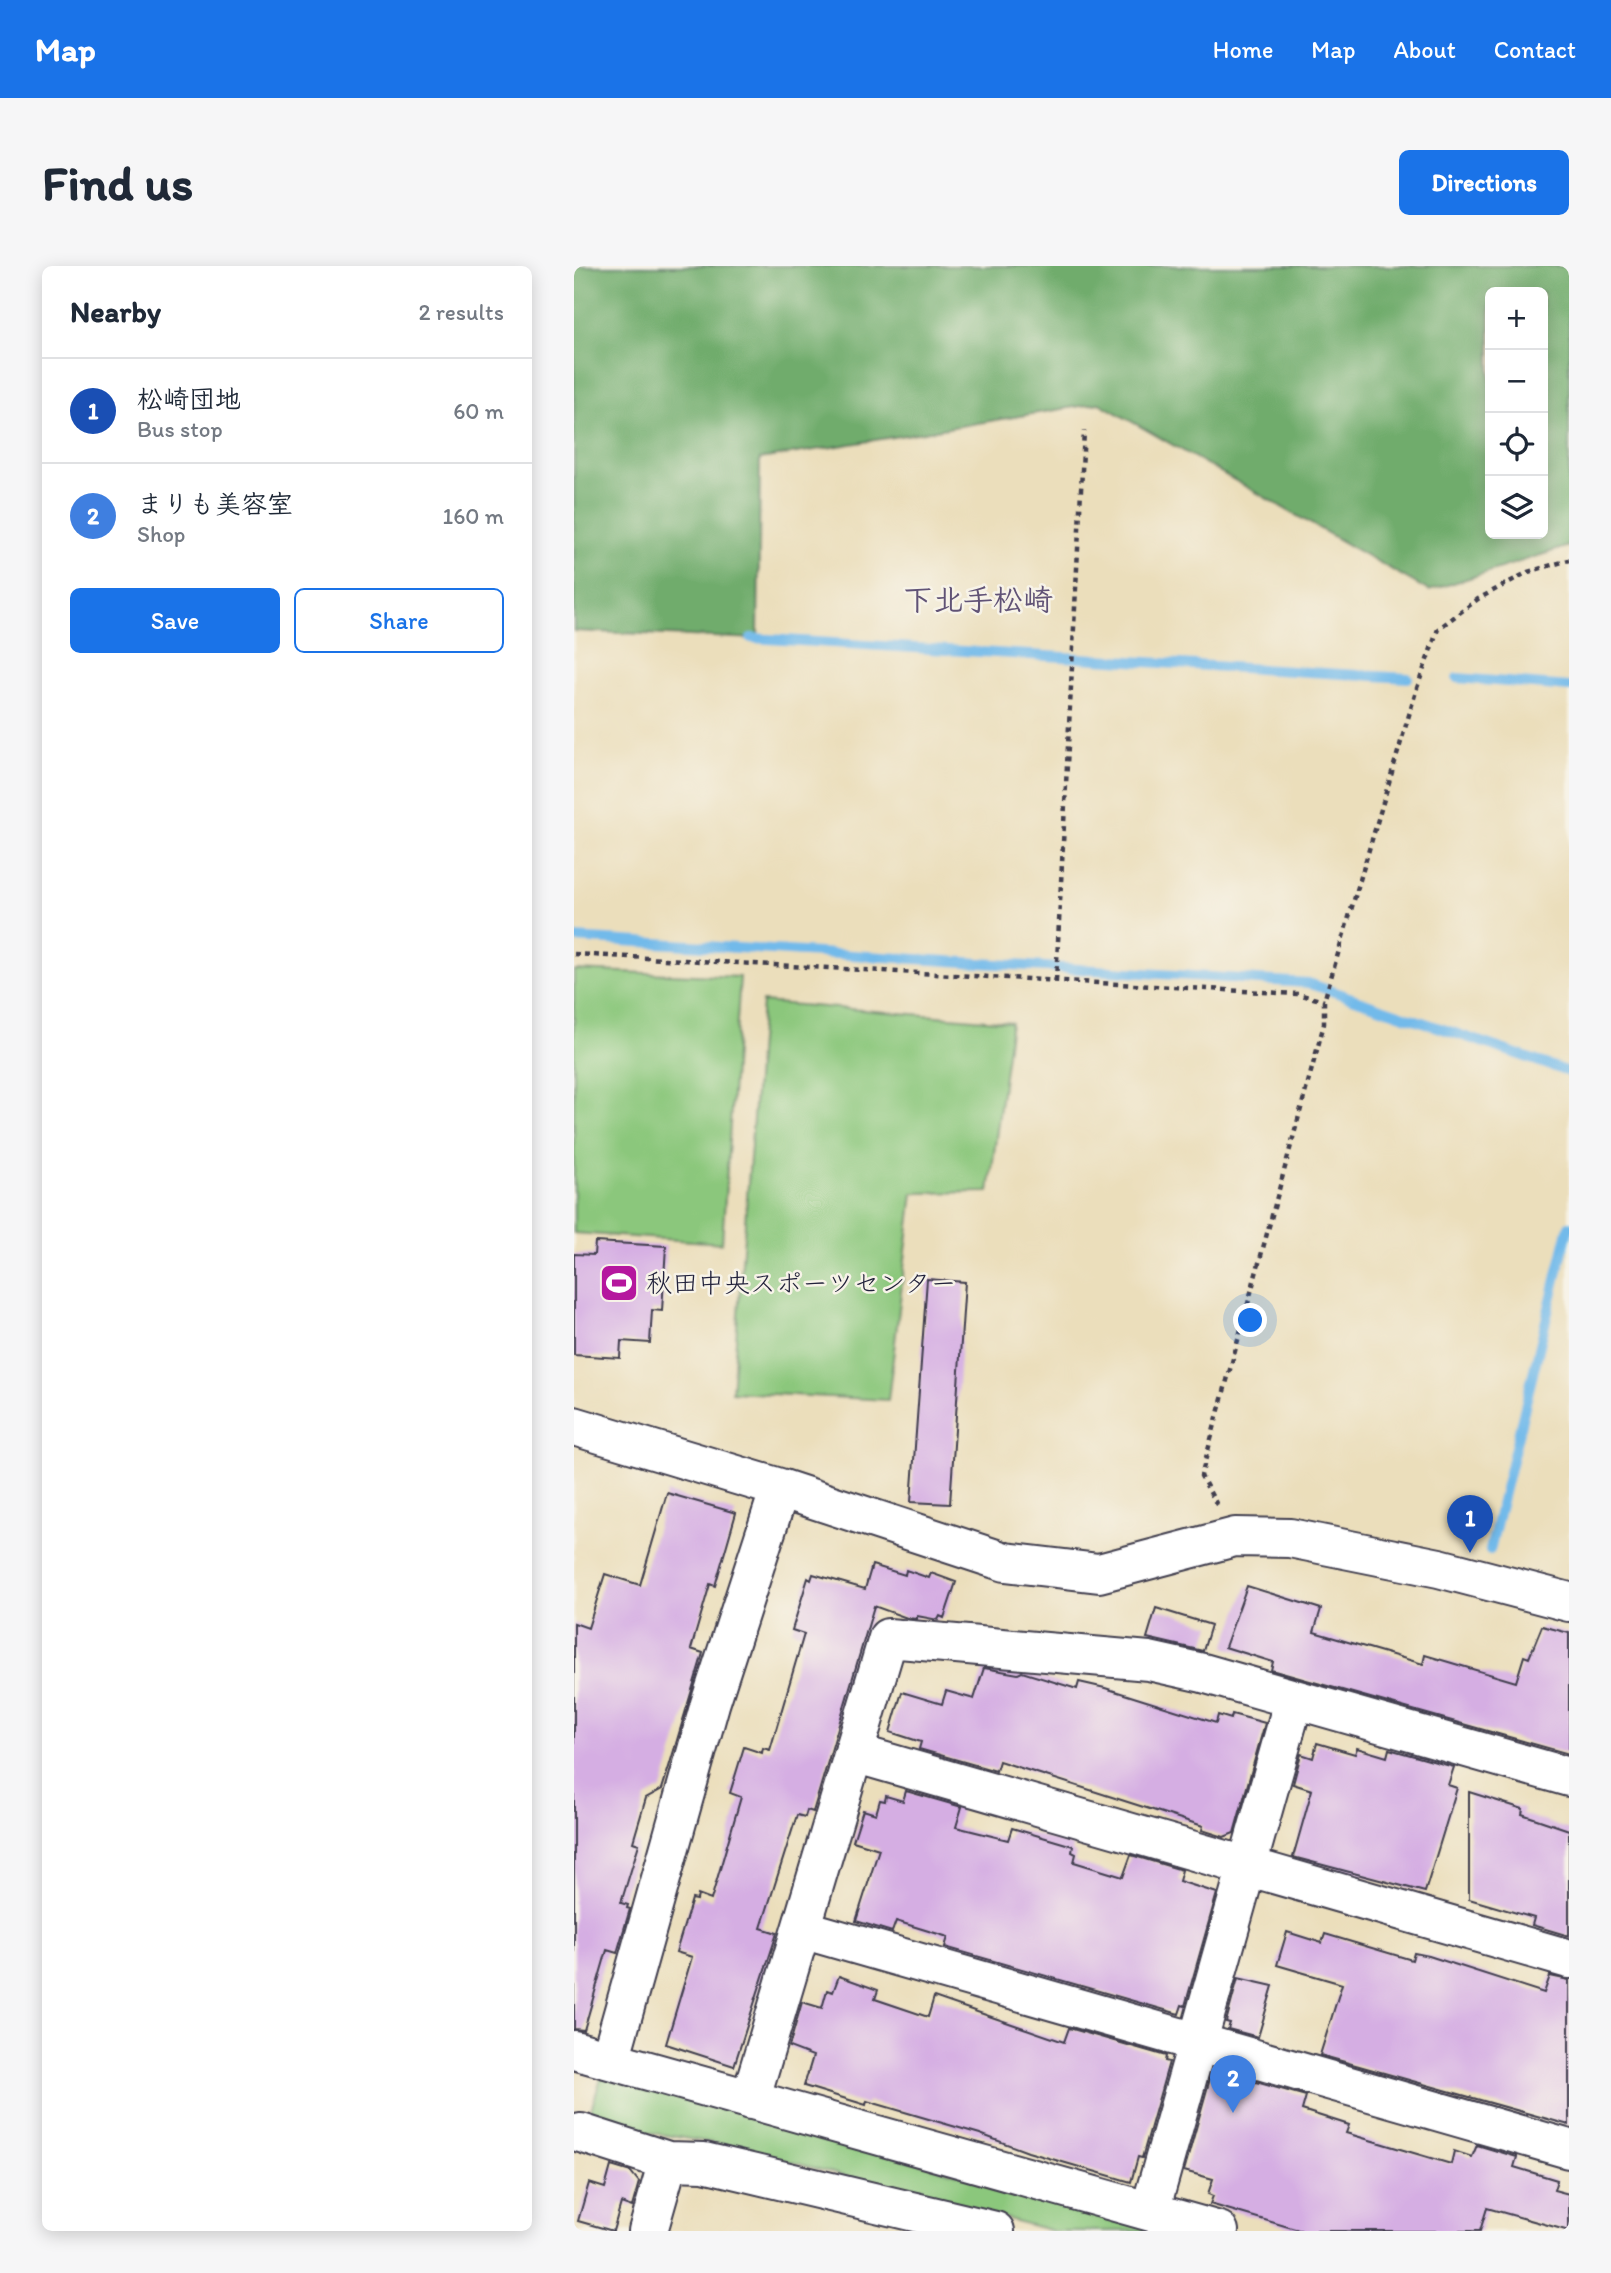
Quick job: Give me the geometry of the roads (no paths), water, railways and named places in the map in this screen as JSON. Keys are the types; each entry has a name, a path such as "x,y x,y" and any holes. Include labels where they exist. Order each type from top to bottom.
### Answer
{"street":[{"path":"576,1432 780,1488 1005,1562 1099,1573 1235,1536 1290,1538 1439,1568 1569,1602"},
{"path":"610,2060 710,1704 780,1488"},
{"path":"750,2100 888,1638 1149,1661 1569,1777"},
{"path":"1150,2211 1294,1699"},
{"path":"854,1753 1569,1959"},
{"path":"802,1929 1569,2149"},
{"path":"574,2050 1219,2231"},
{"path":"581,2133 668,2161 704,2162 981,2230"},
{"path":"648,2231 668,2161"}],"waterway":[{"path":"751,638 1408,678"},
{"path":"1457,678 1569,687"},
{"path":"574,938 1308,983 1569,1072"},
{"path":"1490,1550 1569,1226"}],"place":[{"name":"秋田中央スポーツセンター","path":"619,1283"},
{"name":"松崎団地","path":"1470,1553"},
{"name":"まりも美容室","path":"1233,2113"}],"district":[{"name":"下北手松崎","path":"978,599"}]}
